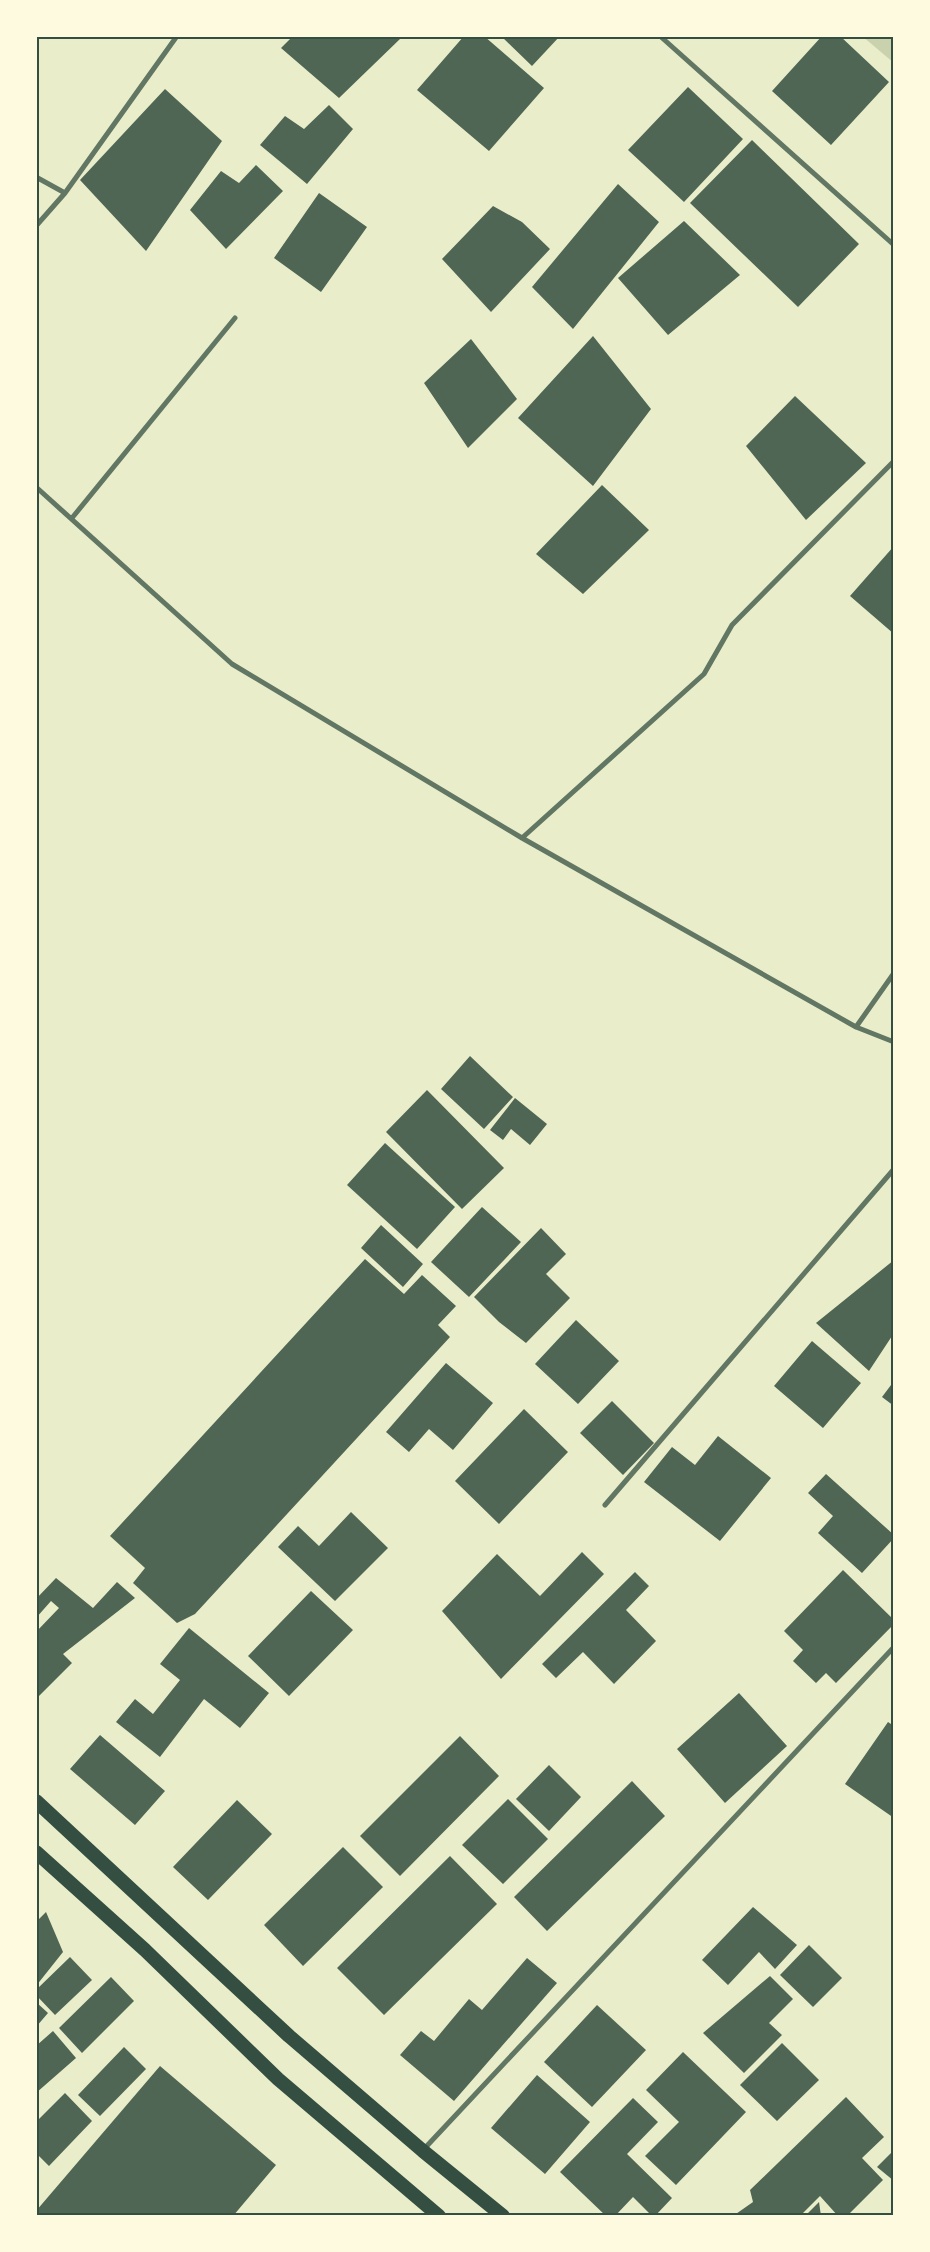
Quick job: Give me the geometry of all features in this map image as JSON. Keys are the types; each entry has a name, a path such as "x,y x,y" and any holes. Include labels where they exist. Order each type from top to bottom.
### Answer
{"highway":[{"path":"36,1801 289,2036 422,2151 503,2216"},
{"path":"36,1852 145,1950 278,2079 439,2216"}],"street":[{"path":"36,226 65,193 177,36"},
{"path":"660,36 894,245"},
{"path":"36,177 65,193"},
{"path":"72,518 235,318"},
{"path":"522,838 704,674 732,625 894,461"},
{"path":"36,487 232,664 522,838 856,1027 894,1042"},
{"path":"856,1027 894,973"},
{"path":"605,1505 894,1169"},
{"path":"422,2151 894,1648"}],"green space":[{"path":"862,36 894,36 894,63"}],"building":[{"path":"293,36 397,36 400,39 339,98 281,48"},
{"path":"464,36 484,36 544,88 489,151 417,90"},
{"path":"501,36 560,36 532,66"},
{"path":"822,36 840,36 889,82 831,145 772,91"},
{"path":"688,87 743,139 684,202 628,150"},
{"path":"165,89 222,141 146,251 80,180"},
{"path":"329,105 353,129 307,184 260,145 285,116 304,129"},
{"path":"752,140 859,244 798,307 690,203"},
{"path":"256,165 283,191 226,249 190,210 221,171 239,183"},
{"path":"618,184 659,222 573,329 532,287"},
{"path":"319,193 367,227 321,292 274,258"},
{"path":"493,206 522,222 550,249 491,312 442,259"},
{"path":"684,221 740,275 668,335 618,278"},
{"path":"593,336 651,409 593,486 518,418"},
{"path":"471,339 517,399 468,448 424,383"},
{"path":"795,396 866,463 806,520 746,446"},
{"path":"602,485 649,530 583,594 536,554"},
{"path":"894,546 894,634 850,596"},
{"path":"470,1056 513,1097 484,1129 441,1089"},
{"path":"427,1090 504,1168 462,1209 386,1132"},
{"path":"515,1098 547,1124 530,1145 511,1129 503,1140 490,1130"},
{"path":"385,1143 455,1207 417,1249 347,1185"},
{"path":"482,1207 521,1242 469,1297 431,1262"},
{"path":"381,1225 423,1264 403,1287 361,1248"},
{"path":"541,1228 566,1254 546,1274 570,1298 526,1343 499,1322 474,1297"},
{"path":"365,1259 404,1294 422,1275 456,1306 438,1325 450,1337 195,1614 177,1623 133,1583 145,1568 110,1536"},
{"path":"894,1260 894,1333 869,1371 816,1323"},
{"path":"576,1320 619,1361 578,1404 535,1364"},
{"path":"812,1341 861,1383 823,1428 774,1386"},
{"path":"446,1363 493,1403 453,1450 429,1429 409,1452 386,1432"},
{"path":"894,1381 894,1406 882,1397"},
{"path":"612,1401 654,1443 623,1475 580,1433"},
{"path":"524,1409 568,1452 499,1524 455,1481"},
{"path":"718,1436 771,1478 720,1541 644,1482 672,1447 695,1465"},
{"path":"826,1474 894,1535 894,1538 862,1573 818,1533 833,1516 808,1493"},
{"path":"351,1512 388,1548 335,1601 278,1547 298,1526 319,1546"},
{"path":"582,1552 604,1574 501,1679 442,1611 497,1554 540,1596"},
{"path":"843,1570 894,1620 894,1624 836,1683 826,1673 816,1683 793,1661 803,1650 784,1631"},
{"path":"635,1572 649,1586 626,1610 656,1641 614,1684 583,1652 556,1678 542,1664"},
{"path":"56,1578 93,1608 117,1582 135,1598 63,1654 72,1663 38,1697 36,1695 36,1632 59,1608 51,1601 36,1618 36,1599"},
{"path":"311,1591 353,1630 289,1696 248,1656"},
{"path":"189,1628 269,1693 240,1728 204,1699 160,1757 116,1722 135,1699 153,1714 180,1680 160,1664"},
{"path":"739,1693 787,1746 725,1803 677,1749"},
{"path":"888,1722 894,1726 894,1818 845,1784"},
{"path":"100,1735 165,1791 135,1825 70,1769"},
{"path":"460,1736 499,1776 400,1876 360,1836"},
{"path":"549,1765 581,1797 549,1831 516,1799"},
{"path":"632,1781 665,1816 547,1931 514,1897"},
{"path":"508,1799 548,1839 503,1884 462,1845"},
{"path":"237,1800 272,1834 208,1900 173,1867"},
{"path":"343,1847 383,1887 303,1966 264,1925"},
{"path":"450,1856 497,1904 384,2015 337,1968"},
{"path":"753,1907 797,1945 775,1969 759,1952 728,1985 702,1960"},
{"path":"46,1912 63,1952 36,1986 36,1922"},
{"path":"809,1945 842,1978 813,2007 780,1975"},
{"path":"70,1957 92,1980 55,2015 36,1995 36,1990"},
{"path":"527,1958 557,1983 454,2101 400,2055 421,2031 434,2041 469,1999 482,2010"},
{"path":"770,1976 793,1999 769,2023 782,2035 744,2073 703,2033"},
{"path":"111,1977 134,2001 82,2053 59,2028"},
{"path":"36,2002 48,2013 36,2027"},
{"path":"597,2005 646,2050 592,2107 544,2062"},
{"path":"53,2031 76,2058 36,2093 36,2046"},
{"path":"782,2043 819,2080 777,2121 740,2085"},
{"path":"124,2047 146,2069 100,2116 78,2095"},
{"path":"683,2052 746,2112 676,2185 645,2156 679,2122 646,2090"},
{"path":"160,2066 276,2165 233,2216 36,2216 36,2211"},
{"path":"537,2075 590,2122 545,2174 491,2128"},
{"path":"65,2093 92,2121 49,2166 36,2153 36,2122"},
{"path":"846,2097 884,2137 862,2158 883,2180 847,2216 838,2216 820,2196 800,2216 733,2216 753,2202 750,2190"},
{"path":"633,2098 658,2122 627,2154 672,2198 655,2216 652,2216 633,2197 615,2216 606,2216 560,2172"},
{"path":"894,2150 894,2181 877,2167"},
{"path":"819,2202 821,2216 805,2216"}]}
